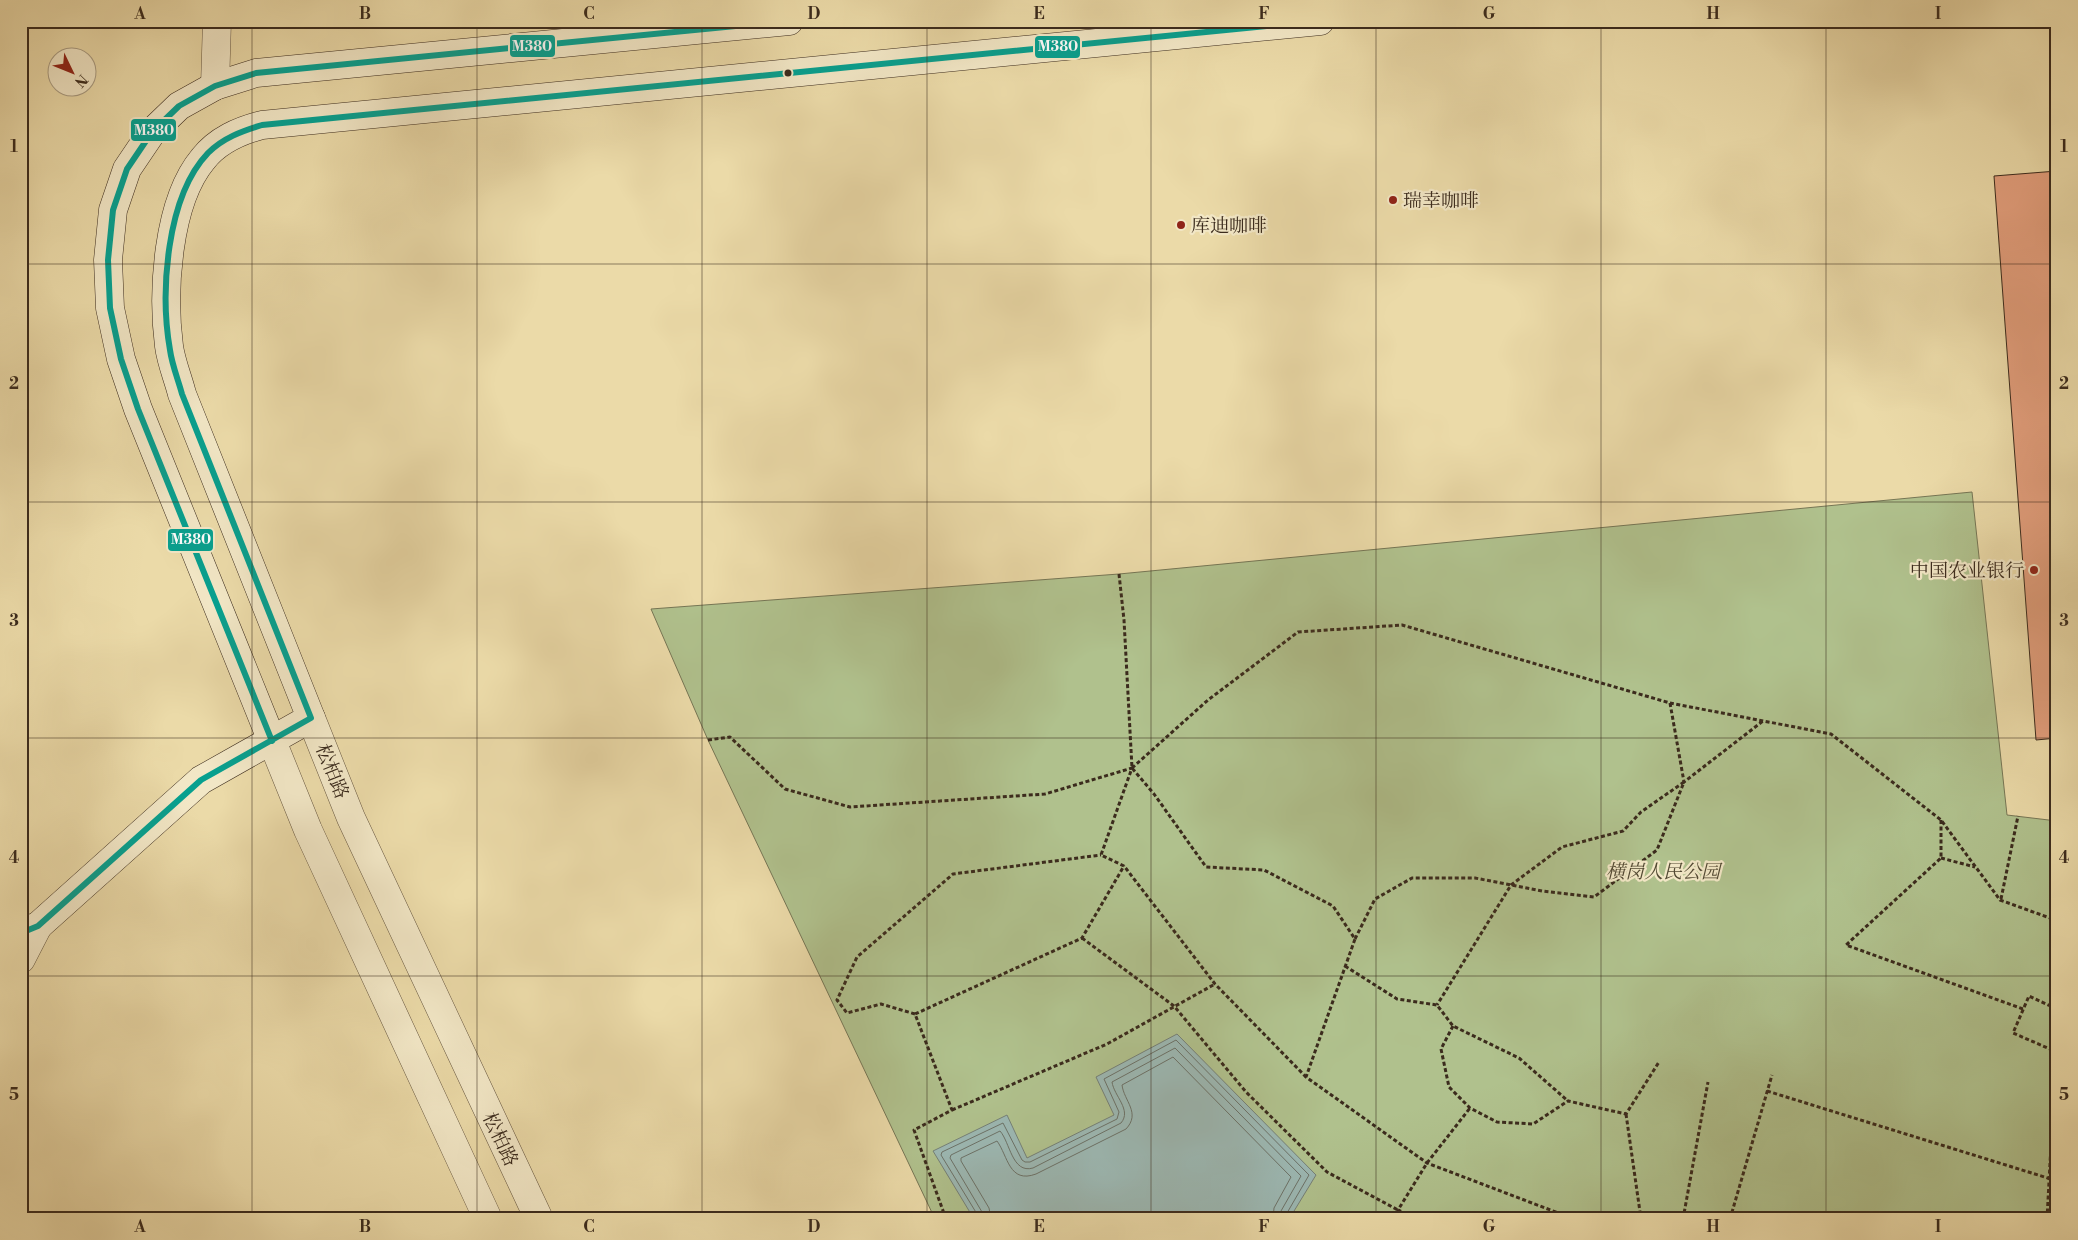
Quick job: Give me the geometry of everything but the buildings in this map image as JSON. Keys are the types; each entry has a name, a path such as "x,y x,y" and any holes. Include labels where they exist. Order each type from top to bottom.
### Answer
{"main road":[{"path":"215,86 218,21"},
{"path":"488,1219 308,830 138,409 121,359 110,308 108,260 113,210 127,169 152,132 179,106 215,86 256,73 789,21"},
{"name":"松柏路","path":"539,1219 351,818 182,394 169,347 166,294 171,240 179,206 191,176 203,158 229,136 244,129 262,125 1320,21"},
{"path":"21,959 30,929 201,780 311,718"}],"path":[{"path":"1101,855 1132,768 1124,620 1119,574"},
{"path":"708,740 730,737 785,789 850,807 1045,794 1132,768 1208,700 1298,632 1402,625 1670,703 1831,734 1941,820 2000,900 2050,918 2057,918"},
{"path":"1306,1077 1355,940 1375,899 1412,878 1475,878 1594,897 1657,850 1684,782 1670,703"},
{"path":"1437,1005 1511,885 1562,847 1623,831 1640,812 1684,782 1763,721"},
{"path":"1132,768 1154,794 1206,867 1264,870 1333,906 1355,940"},
{"path":"2000,900 2018,816"},
{"path":"1941,820 1941,858 1846,945 2024,1009"},
{"path":"1124,866 1082,938 915,1014 881,1004 847,1013 837,1000 857,957 953,874 1101,855 1124,866 1215,984 1306,1077 1427,1163 1574,1219"},
{"path":"1941,858 1975,867"},
{"path":"1082,938 1174,1006 1246,1092 1327,1172 1398,1210 1419,1219"},
{"path":"1345,966 1397,999 1437,1005 1453,1026 1520,1058 1568,1100 1626,1114"},
{"path":"946,1219 914,1130 952,1110 1107,1044 1215,984"},
{"path":"2048,1219 2056,1052 2013,1033 2029,996 2057,1009"},
{"path":"915,1014 952,1110"},
{"path":"1453,1026 1441,1049 1449,1087 1470,1108 1497,1122 1533,1124 1568,1100"},
{"path":"1641,1219 1626,1114 1658,1062"},
{"path":"1730,1219 1772,1075"},
{"path":"1684,1219 1708,1082"},
{"path":"1767,1091 2051,1179"},
{"path":"1398,1210 1427,1163 1470,1108"}],"green space":[{"name":"横岗人民公园","path":"1972,492 2007,815 2057,821 2057,1219 935,1219 708,740 651,609 1119,574"}],"water":[{"path":"1177,1034 1316,1175 1291,1216 1295,1219 974,1219 933,1151 1007,1115 1027,1158 1114,1115 1096,1077"}],"transit line":[{"name":"M380","path":"272,741 138,409 121,359 110,308 108,260 113,210 127,169 152,132 179,106 215,86 256,73 786,21"},
{"name":"M380","path":"21,933 38,926 201,780 311,718 182,394 170,350 167,327 167,274 175,220 183,194 194,172 208,153 220,143 262,125 1317,21"}],"place":[{"name":"瑞幸咖啡","path":"1393,200"},
{"name":"库迪咖啡","path":"1181,225"},
{"name":"中国农业银行","path":"2034,570"}]}
